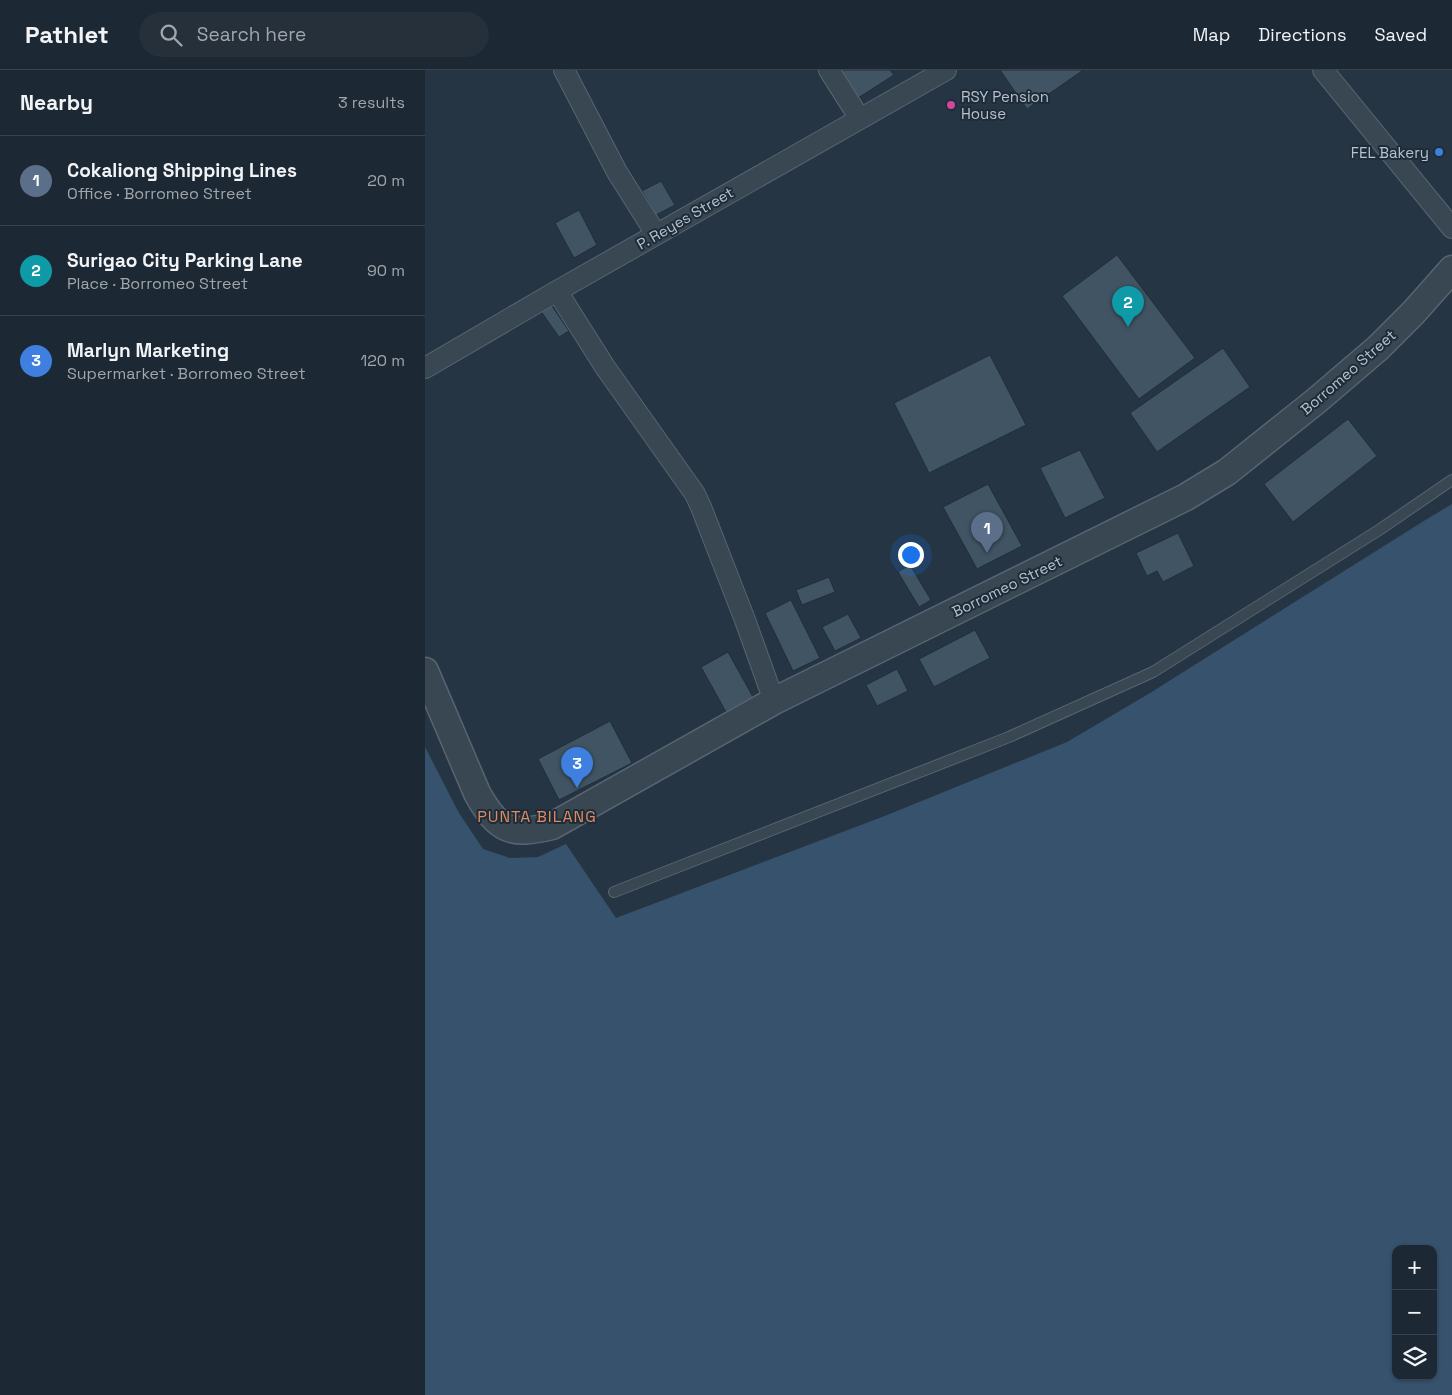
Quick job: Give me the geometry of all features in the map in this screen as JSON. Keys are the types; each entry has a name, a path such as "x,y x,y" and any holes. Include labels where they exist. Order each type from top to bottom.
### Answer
{"street":[{"path":"563,70 617,172 656,234"},
{"path":"829,70 860,119"},
{"name":"P. Reyes Street","path":"425,368 656,234 946,70"},
{"path":"1323,70 1452,228"},
{"name":"Borromeo Street","path":"425,671 477,793 487,812 500,824 515,830 531,831 552,826 774,701 1186,497 1227,472 1316,401 1378,348 1414,312 1452,268"},
{"path":"557,291 605,366 695,494 745,620 774,701"}],"lane":[{"path":"614,892 1009,737 1153,672 1379,530 1452,480"}],"water":[{"path":"1452,504 1452,1395 425,1395 425,747 459,813 483,849 510,858 538,857 566,844 616,918 882,817 1067,742 1150,693"}],"building":[{"path":"840,70 890,70 894,75 858,98"},
{"path":"1000,70 1081,70 1082,71 1027,109"},
{"path":"661,181 675,205 656,215 642,191"},
{"path":"579,210 597,245 574,258 555,223"},
{"path":"1117,255 1195,358 1139,399 1062,296"},
{"path":"550,303 569,331 559,337 540,310"},
{"path":"1223,348 1250,387 1157,452 1130,413"},
{"path":"990,355 1026,425 929,473 894,403"},
{"path":"1348,419 1377,456 1293,522 1264,484"},
{"path":"1080,450 1105,498 1065,518 1040,468"},
{"path":"988,484 1022,546 977,569 943,507"},
{"path":"1178,533 1194,566 1163,582 1157,571 1147,576 1136,553"},
{"path":"910,565 931,600 919,607 898,572"},
{"path":"829,577 835,592 802,605 796,590"},
{"path":"791,600 820,658 793,671 765,613"},
{"path":"848,614 861,638 835,651 822,627"},
{"path":"975,630 990,658 934,687 919,659"},
{"path":"728,652 753,697 726,712 701,667"},
{"path":"897,669 908,691 877,706 866,685"},
{"path":"610,721 632,763 559,800 538,759"}],"place":[{"name":"RSY Pension House","path":"951,105"},
{"name":"FEL Bakery","path":"1439,152"},
{"name":"Surigao City Parking Lane","path":"1128,327"},
{"name":"Cokaliong Shipping Lines","path":"987,553"},
{"name":"Marlyn Marketing","path":"577,788"}],"district":[{"name":"PUNTA BILANG","path":"537,816"}]}
